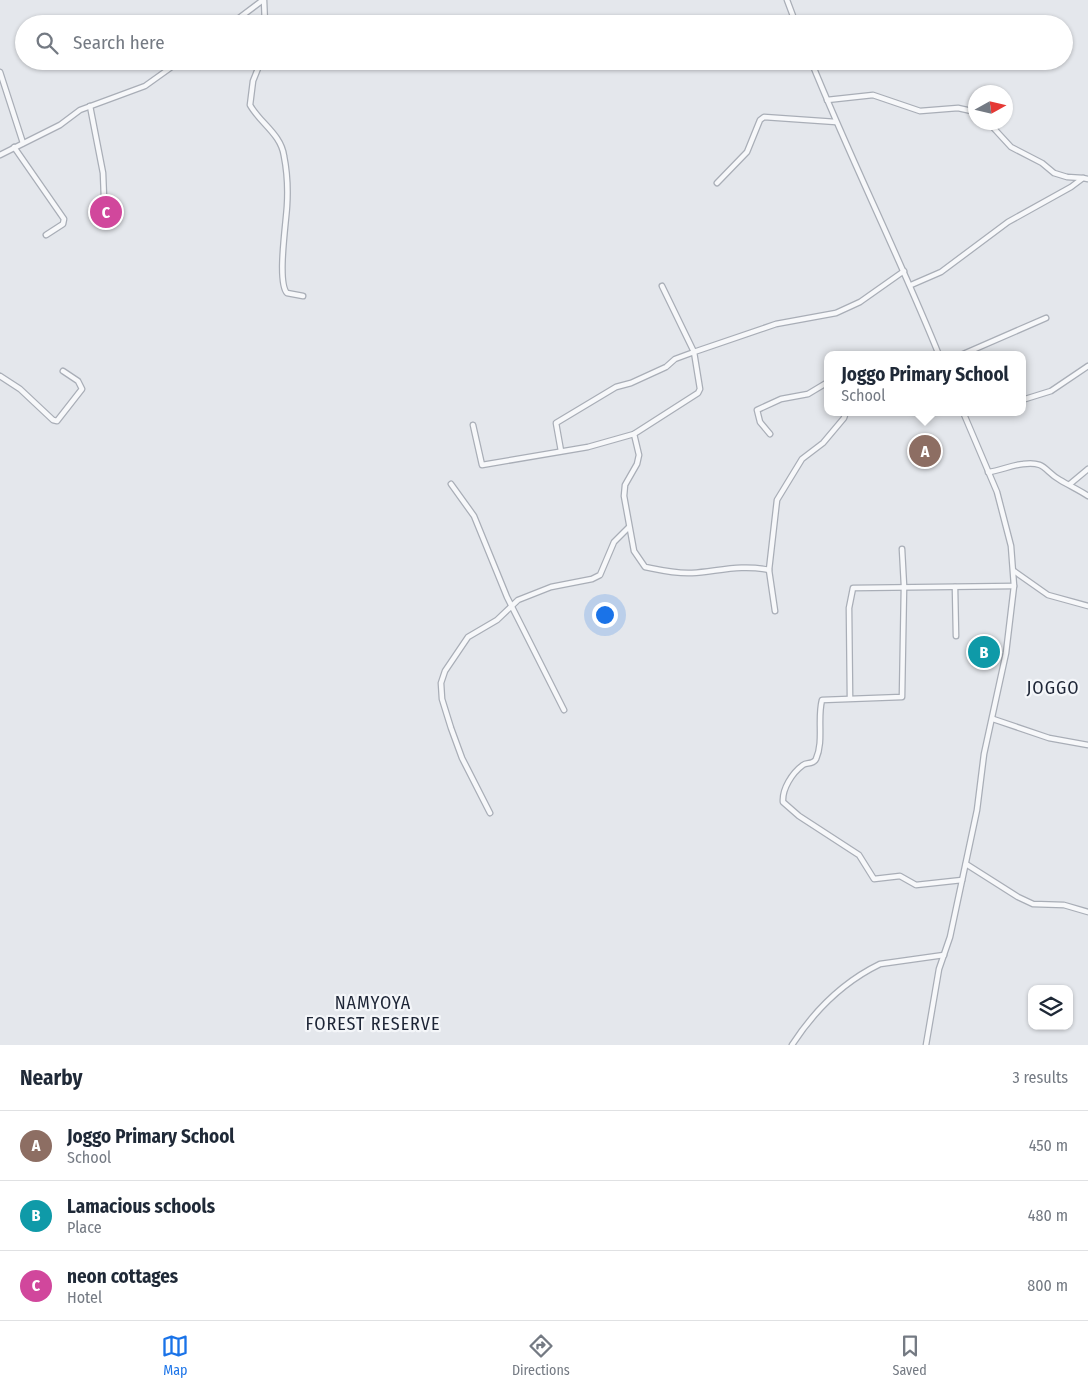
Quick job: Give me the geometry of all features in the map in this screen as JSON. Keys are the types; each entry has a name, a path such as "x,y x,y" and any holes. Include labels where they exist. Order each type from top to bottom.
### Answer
{"street":[{"path":"243,15 264,0"},
{"path":"264,0 265,15"},
{"path":"787,0 793,15"},
{"path":"0,155 60,125 80,110 133,92 166,70"},
{"path":"257,70 253,81 250,105 277,139 285,157 287,205 283,232 282,284 287,293 303,296"},
{"path":"815,70 836,122 911,285 936,351"},
{"path":"0,72 23,143"},
{"path":"827,100 872,95 920,111 958,108 968,110"},
{"path":"90,106 103,173 104,198"},
{"path":"717,183 747,152 760,120 764,117 836,122"},
{"path":"995,130 1011,147 1042,163 1054,173 1067,177 1086,178"},
{"path":"14,147 64,219 63,224 46,235"},
{"path":"911,285 941,272 1008,222 1086,178"},
{"path":"561,451 556,423 616,387 631,383 666,367 675,359 776,324 836,312 860,302 904,271"},
{"path":"473,424 482,465 588,447 634,434 698,393 700,389 694,352 662,286"},
{"path":"970,351 1046,318"},
{"path":"1026,399 1051,392 1088,366"},
{"path":"0,376 20,388 53,420 57,421 82,389 78,381 63,371"},
{"path":"770,434 760,422 757,410 780,399 808,394 824,384"},
{"path":"775,611 769,570 776,506 780,495 802,459 823,443 845,416"},
{"path":"926,1045 939,969 950,937 977,810 984,754 1006,653 1014,586 1014,571 1007,526 997,492 965,416"},
{"path":"634,434 639,455 637,464 625,485 624,496 628,528 634,551 645,567 670,572 692,573 741,566 769,570"},
{"path":"988,472 1004,470 1023,464 1035,464 1046,467 1060,480 1088,496"},
{"path":"1070,484 1088,469"},
{"path":"451,484 474,516 511,605 564,710"},
{"path":"490,813 462,758 442,699 441,683 445,671 468,637 498,620 518,600 551,587 592,579 600,575 614,542 628,528"},
{"path":"902,549 904,586 902,696 822,700 816,758 813,762 801,766 785,786 783,802 799,816 863,858 869,875 874,879 900,876 916,885 962,880"},
{"path":"1014,571 1048,595 1088,606"},
{"path":"850,698 849,608 853,588 1014,586"},
{"path":"955,587 956,636"},
{"path":"993,719 1049,738 1088,745"},
{"path":"966,864 1018,897 1033,904 1064,906 1088,912"},
{"path":"792,1045 809,1021 831,997 871,968 880,964 944,955"}],"place":[{"name":"neon cottages","path":"106,212"},
{"name":"Joggo Primary School","path":"925,451"},
{"name":"Lamacious schools","path":"984,652"}],"district":[{"name":"JOGGO","path":"1053,688"},
{"name":"NAMYOYA FOREST RESERVE","path":"373,1013"}]}
